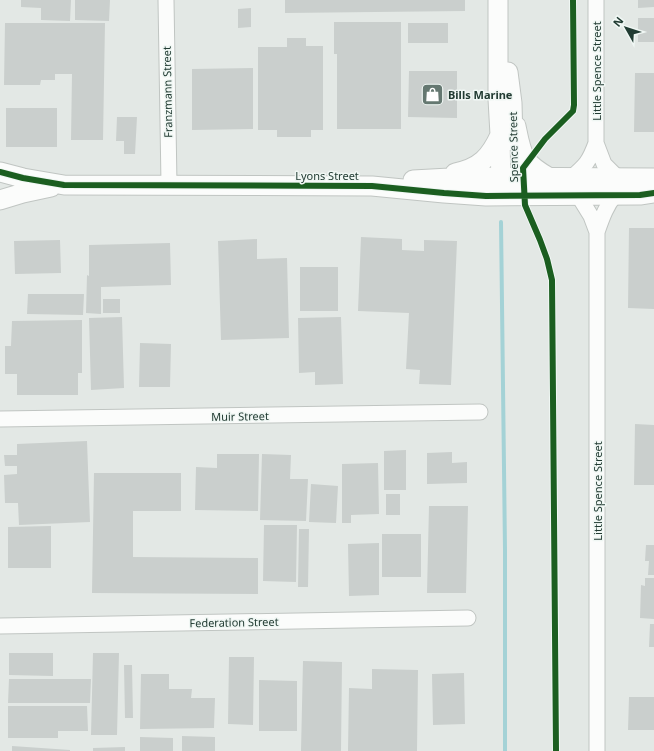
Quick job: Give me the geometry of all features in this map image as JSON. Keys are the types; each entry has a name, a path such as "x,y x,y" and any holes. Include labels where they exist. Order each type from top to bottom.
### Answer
{"street":[{"name":"Franzmann Street","path":"166,0 169,184"},
{"name":"Little Spence Street","path":"596,0 596,143 604,164 617,186 603,213 597,232 598,751"},
{"name":"Spence Street","path":"498,2 512,103 507,186"},
{"name":"Spence Street","path":"498,2 498,99 500,135 507,186"},
{"path":"512,103 519,140 525,160 534,169 550,178"},
{"path":"417,180 475,167 490,153 500,135"},
{"name":"Little Spence Street","path":"571,178 586,166 596,143"},
{"name":"Lyons Street","path":"0,172 23,178 64,184 372,186 444,193 507,186 550,178 571,178 654,193"},
{"name":"Lyons Street","path":"372,186 417,180 468,177 507,186 578,195 654,178"},
{"name":"Lyons Street","path":"0,200 23,192 64,184"},
{"name":"Little Spence Street","path":"578,195 591,216 597,232"},
{"name":"Muir Street","path":"0,419 480,412"},
{"name":"Federation Street","path":"0,626 468,618"}],"building":[{"path":"21,0 71,0 70,21 41,20 41,8 21,7"},
{"path":"75,0 110,0 109,21 75,20"},
{"path":"285,0 465,0 465,11 285,13"},
{"path":"638,0 654,0 654,7 638,8"},
{"path":"251,8 251,27 238,28 238,9"},
{"path":"638,18 654,18 654,42 638,42"},
{"path":"334,22 401,22 401,129 337,129 337,54 334,54"},
{"path":"5,23 105,23 103,140 71,140 72,74 55,74 55,80 41,80 40,85 4,85"},
{"path":"408,23 448,23 448,43 408,43"},
{"path":"287,38 306,38 306,46 323,46 323,130 311,130 311,137 277,137 277,130 258,130 258,47 287,47"},
{"path":"253,68 253,129 192,130 192,69"},
{"name":"Bills Marine","path":"409,71 457,71 457,118 408,117"},
{"path":"635,73 654,73 654,132 634,132"},
{"path":"6,108 57,108 57,147 6,147"},
{"path":"117,117 137,117 135,154 124,154 124,141 116,141"},
{"path":"629,228 654,228 654,309 628,308"},
{"path":"361,237 402,239 402,250 424,251 424,240 457,241 451,385 419,384 420,370 406,369 409,313 358,311"},
{"path":"257,239 257,259 287,258 289,338 221,340 218,241"},
{"path":"60,240 61,273 15,274 14,241"},
{"path":"170,243 171,285 101,287 101,314 86,313 87,275 89,276 89,245"},
{"path":"300,267 338,267 338,311 300,311"},
{"path":"28,294 84,294 83,315 27,314"},
{"path":"103,299 120,299 120,313 103,313"},
{"path":"122,317 124,388 91,390 89,318"},
{"path":"341,317 343,384 315,385 315,372 299,373 298,318"},
{"path":"82,320 82,373 78,373 78,395 17,395 17,374 5,374 5,346 11,346 12,321"},
{"path":"140,343 171,344 170,387 139,387"},
{"path":"635,424 654,425 654,485 634,485"},
{"path":"87,441 90,522 19,525 18,503 5,503 4,475 17,474 17,466 5,466 4,455 17,455 17,444"},
{"path":"406,450 406,490 384,490 384,451"},
{"path":"452,452 452,463 467,462 467,483 427,484 427,453"},
{"path":"217,454 259,454 258,511 195,510 196,467 217,468"},
{"path":"262,454 291,455 290,479 308,479 306,521 260,520"},
{"path":"378,463 379,514 351,515 351,523 342,523 342,464"},
{"path":"94,473 181,473 181,511 133,511 133,557 258,558 258,594 92,593"},
{"path":"311,484 338,486 336,523 309,522"},
{"path":"386,494 400,494 400,515 386,515"},
{"path":"429,506 468,506 466,593 427,593"},
{"path":"264,525 297,525 296,582 263,581"},
{"path":"51,526 51,568 8,568 8,527"},
{"path":"299,529 309,529 308,587 298,587"},
{"path":"382,534 421,534 421,577 382,577"},
{"path":"379,543 379,595 349,596 348,544"},
{"path":"646,545 654,545 654,575 648,575 649,561 645,561"},
{"path":"645,578 654,578 654,619 640,618 641,585 645,586"},
{"path":"650,624 654,624 654,647 649,647"},
{"path":"9,653 53,653 53,676 9,675"},
{"path":"93,653 119,653 117,735 91,735"},
{"path":"229,657 254,657 253,725 228,724"},
{"path":"303,661 342,662 341,751 301,751"},
{"path":"124,665 132,665 133,718 125,718"},
{"path":"372,669 418,670 417,751 348,751 349,688 372,689"},
{"path":"464,673 465,724 433,725 432,674"},
{"path":"141,674 169,674 169,689 192,689 191,698 215,698 214,728 140,729"},
{"path":"9,679 91,679 90,703 8,703"},
{"path":"259,680 297,681 297,731 259,731"},
{"path":"629,697 654,697 654,730 628,730"},
{"path":"8,706 87,706 88,731 58,731 58,738 8,738"},
{"path":"182,736 215,737 215,751 182,751"},
{"path":"140,737 173,738 173,751 140,751"},
{"path":"12,746 70,750 70,751 12,751"},
{"path":"125,747 125,751 93,751 93,748"}],"waterway":[{"path":"501,222 505,550 505,751"}],"cycle path":[{"path":"556,751 552,280 547,259 525,205 523,168 545,139 573,111 573,0"},
{"path":"0,172 23,178 64,185 372,186 486,196 640,195 654,193"}],"place":[{"name":"Bills Marine","path":"433,94"}]}
